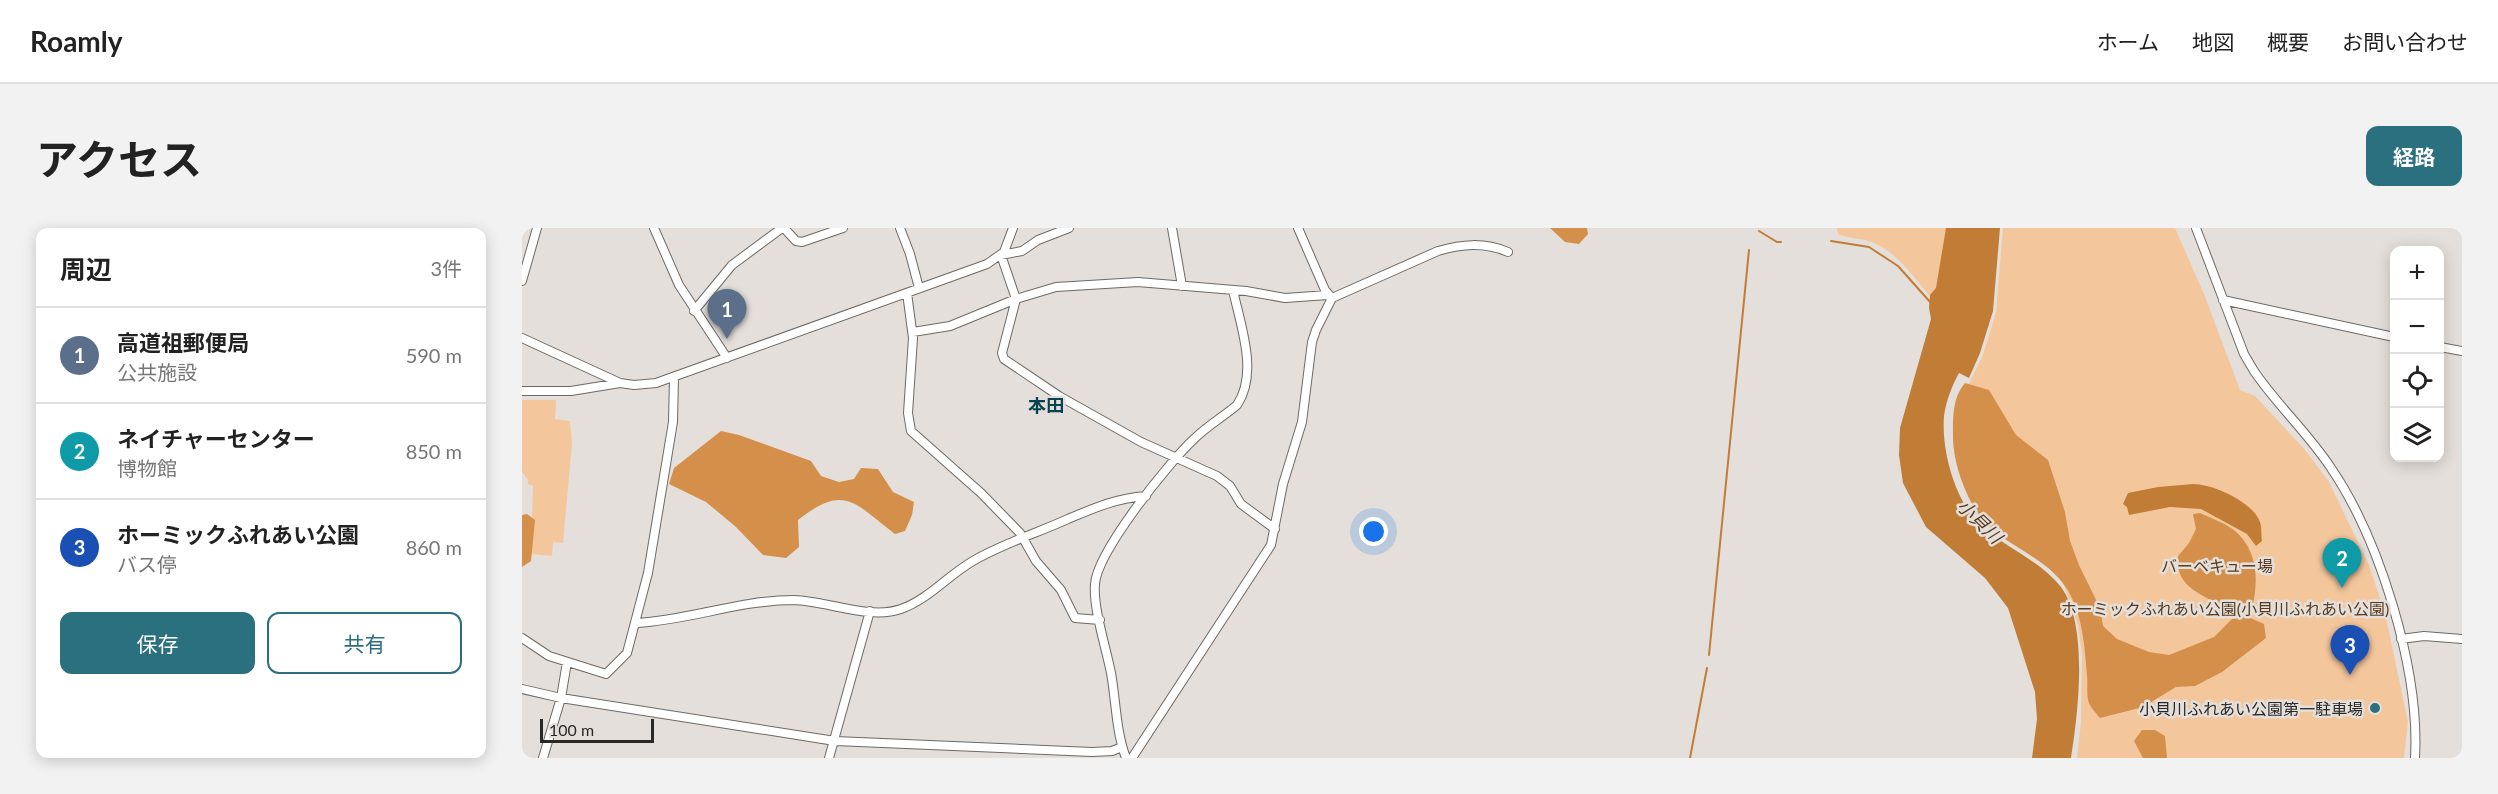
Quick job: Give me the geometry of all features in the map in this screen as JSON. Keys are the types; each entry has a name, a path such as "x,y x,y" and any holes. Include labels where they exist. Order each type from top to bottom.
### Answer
{"street":[{"path":"522,281 537,228"},
{"path":"654,228 660,245 694,311 727,358"},
{"path":"694,311 732,265 783,228 795,241 802,242 843,228"},
{"path":"900,228 919,288"},
{"path":"522,391 571,391 620,383 647,385 674,378 979,267 1001,255 1009,244 1013,228"},
{"path":"1001,255 1012,255 1038,240 1069,228"},
{"path":"1172,228 1182,286"},
{"path":"1132,758 1205,643 1267,553 1275,529 1283,484 1302,422 1312,342 1330,296 1298,228"},
{"path":"2196,228 2244,354 2254,371 2311,441 2348,496 2385,581 2401,639 2414,710 2415,758"},
{"path":"912,332 949,326 1046,289 1138,282 1233,290 1285,298 1330,296 1453,247 1478,244 1508,252"},
{"path":"1001,255 1016,299 1002,353 1006,362 1141,442 1224,480 1241,504 1275,529"},
{"path":"1126,758 1122,747 1116,696 1095,601 1098,571 1108,551 1176,458 1196,437 1237,405 1244,391 1246,355 1233,290"},
{"path":"907,292 912,332 908,413 911,430 981,493 1022,538 1036,561 1061,590 1076,618 1100,620"},
{"path":"2223,300 2390,336"},
{"path":"522,338 620,383"},
{"path":"2444,348 2462,351"},
{"path":"522,638 549,656 606,674 627,653 637,623 648,573 673,422 674,378"},
{"path":"637,623 674,620 768,601 808,601 870,611 894,612 926,597 972,561 1105,503 1146,496"},
{"path":"829,758 870,611"},
{"path":"2401,639 2418,636 2462,639"},
{"path":"543,758 561,698 567,662"},
{"path":"522,689 561,698 835,741 1092,752 1112,751 1122,747"}],"green space":[{"path":"1550,228 1587,228 1588,234 1579,244 1565,242"},
{"path":"1837,228 1949,228 1936,294 1931,297 1906,267 1883,248 1870,241 1838,234"},
{"name":"ホーミックふれあい公園(小貝川ふれあい公園)","path":"2003,228 2175,228 2204,294 2240,390 2255,396 2306,451 2329,482 2369,565 2385,613 2408,722 2404,758 2077,758 2081,722 2082,654 2078,625 2060,574 1967,388 1983,355 1996,312"},
{"path":"1965,383 1989,390 2016,435 2048,460 2065,512 2070,541 2079,565 2100,608 2103,626 2117,639 2149,652 2169,655 2214,637 2232,619 2248,617 2264,624 2266,638 2222,672 2195,686 2176,687 2143,707 2100,718 2088,700 2083,635 2071,596 2056,575 2047,567 1986,524 1970,501 1964,487 1953,446 1953,427 1956,400"},
{"path":"522,400 556,400 555,419 570,421 572,443 563,543 553,542 552,556 531,554 533,486 528,484 522,472"},
{"path":"721,431 739,435 811,461 821,476 839,482 854,479 861,468 878,469 893,492 914,502 912,515 905,531 895,534 859,506 849,502 839,500 827,502 798,520 799,547 786,558 763,555 736,527 706,502 669,484 674,468"},
{"name":"バーベキュー場","path":"2200,513 2234,530 2248,548 2256,579 2251,612 2235,615 2188,586 2182,578 2178,568 2178,556 2189,543 2196,529 2193,514"},
{"path":"527,514 535,520 531,561 522,567 522,515"},
{"path":"2142,730 2155,730 2165,736 2167,758 2143,758 2134,741"}],"shaded area":[{"path":"1946,228 2000,228 1993,311 1980,353 1969,378 1959,373 1946,405 1945,446 1953,479 1977,522 2045,571 2061,587 2070,603 2078,646 2079,670 2071,758 2032,758 2037,719 2035,692 2008,608 1985,578 1926,527 1903,483 1899,455 1900,428 1931,319 1930,295 1936,288"},
{"path":"2193,484 2211,487 2241,501 2260,522 2262,541 2256,546 2247,534 2201,509 2170,507 2129,515 2127,507 2123,504 2128,493 2158,487"}],"waterway":[{"path":"1759,231 1781,242"},
{"path":"1831,241 1869,247 1898,266 1931,303"},
{"path":"1709,655 1749,250"},
{"path":"1690,758 1707,668"}],"place":[{"name":"高道祖郵便局","path":"727,339"},
{"name":"ネイチャーセンター","path":"2342,588"},
{"name":"ホーミックふれあい公園","path":"2350,675"},
{"name":"小貝川ふれあい公園第一駐車場","path":"2375,708"}],"district":[{"name":"本田","path":"1046,405"}],"water label":[{"name":"小貝川","path":"1980,521"}]}
